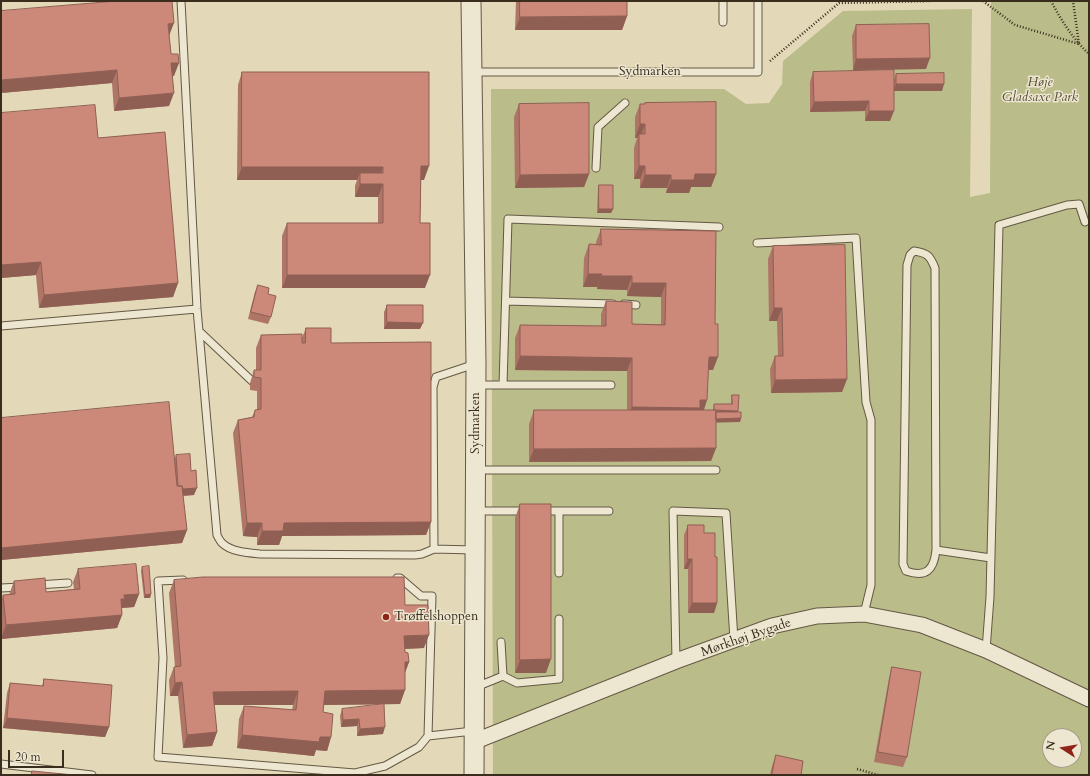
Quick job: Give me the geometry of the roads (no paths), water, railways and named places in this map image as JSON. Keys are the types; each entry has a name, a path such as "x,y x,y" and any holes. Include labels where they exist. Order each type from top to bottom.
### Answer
{"street":[{"name":"Sydmarken","path":"471,1 476,364 474,775"},
{"name":"Mørkhøj Bygade","path":"473,736 772,626 817,616 864,614 922,625 986,650 1089,700"}],"lane":[{"path":"181,1 197,309 215,520 217,535 221,543 235,549 260,554 415,555 434,550 475,550"},
{"path":"723,1 723,22"},
{"name":"Sydmarken","path":"472,72 758,72 758,1"},
{"path":"596,168 598,127 625,102"},
{"path":"986,650 991,558 999,225 1067,205 1079,204 1085,222"},
{"path":"502,385 508,219 719,227"},
{"path":"757,243 856,238 866,402 871,420 871,585 864,614"},
{"path":"914,251 922,252 930,257 934,268 936,550 935,561 925,572 915,574 906,571 903,564 907,265 910,255 914,251"},
{"path":"506,300 636,305"},
{"path":"1,326 197,309"},
{"path":"199,331 253,382"},
{"path":"434,550 433,387 436,377 476,364"},
{"path":"476,385 611,385"},
{"path":"476,470 716,470"},
{"path":"475,511 609,511"},
{"path":"559,511 559,573"},
{"path":"676,661 673,511 726,513 734,640"},
{"path":"936,550 991,558"},
{"path":"189,580 158,581 163,658 158,757 355,773 385,766 419,747 428,736 432,596 421,596 400,578 392,578"},
{"path":"1,588 68,582"},
{"path":"474,688 503,676 517,683 559,679 559,619"},
{"path":"501,642 503,676"},
{"path":"428,736 473,736"},
{"path":"1,764 92,775"}],"place":[{"name":"Trøffelshoppen","path":"386,617"}],"park label":[{"name":"Høje Gladsaxe Park","path":"1040,90"}]}
